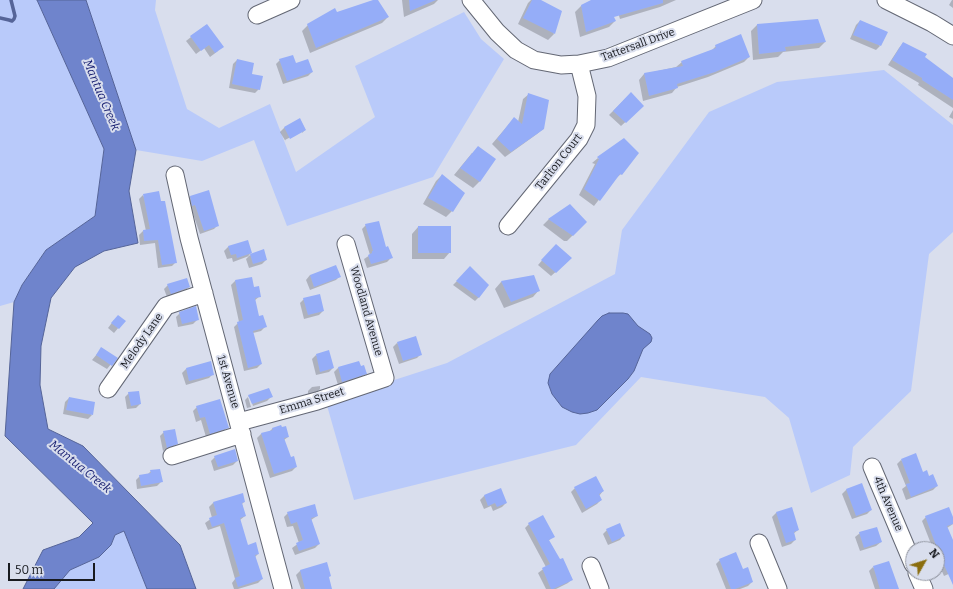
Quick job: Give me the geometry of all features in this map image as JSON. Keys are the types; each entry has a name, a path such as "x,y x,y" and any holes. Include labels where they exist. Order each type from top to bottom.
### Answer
{"street":[{"path":"257,15 291,0"},
{"name":"Tattersall Drive","path":"471,0 497,32 516,50 534,60 562,65 579,64 608,58 753,0"},
{"path":"886,0 932,23 953,36"},
{"name":"Tarlton Court","path":"508,226 579,138 586,125 587,96 579,64"},
{"name":"1st Avenue","path":"175,175 189,238 283,589"},
{"name":"Woodland Avenue","path":"346,244 385,378"},
{"name":"Melody Lane","path":"108,389 166,306 204,293"},
{"name":"Emma Street","path":"172,456 241,428 385,378"},
{"name":"4th Avenue","path":"872,467 905,545"},
{"path":"759,544 778,589"},
{"path":"591,566 600,589"}],"shaded area":[{"path":"0,0 37,0 104,149 95,216 46,250 22,285 14,302 0,306"},
{"path":"86,0 156,0 155,10 187,109 219,128 270,104 296,172 375,117 355,66 464,12 481,39 504,59 433,177 287,226 254,140 202,161 136,150"},
{"path":"884,70 953,125 953,232 929,254 911,391 853,447 850,475 811,493 789,418 765,397 641,377 576,445 354,500 326,402 447,363 615,274 622,230 709,112 777,82"},
{"path":"124,531 147,589 54,589 70,570 99,557 111,545 115,535"}],"water":[{"name":"Mantua Creek","path":"37,0 86,0 136,150 129,191 138,243 104,251 75,267 51,298 41,346 40,385 48,429 83,446 180,545 196,589 147,589 124,531 115,535 111,545 99,557 70,570 54,589 23,589 43,550 79,537 93,523 5,436 14,302 22,285 46,250 95,216 104,149"},
{"path":"609,313 628,314 638,326 650,334 652,338 651,342 643,349 634,371 628,379 597,410 580,414 572,412 562,407 552,394 548,383 550,374 598,320 602,316"}],"building":[{"path":"373,0 378,0 389,17 316,48 307,24 335,8 337,12"},
{"path":"409,0 436,0 410,11"},
{"path":"532,0 541,0 562,11 555,34 523,18"},
{"path":"591,0 663,0 663,3 614,17 616,21 586,32 581,5"},
{"path":"818,19 826,42 785,47 786,51 759,54 757,24"},
{"path":"860,20 888,32 881,46 853,35"},
{"path":"207,24 224,47 215,53 209,45 201,51 190,36"},
{"path":"741,34 750,57 715,72 677,84 678,88 649,96 644,73 683,66 681,61 716,48 715,45"},
{"path":"903,42 927,54 925,57 953,78 953,100 922,80 922,78 892,60"},
{"path":"293,55 296,63 308,59 313,72 287,81 279,59"},
{"path":"237,59 254,63 252,74 263,76 260,90 232,84"},
{"path":"631,92 644,106 626,123 613,111"},
{"path":"528,93 549,100 544,129 511,152 497,139 514,117 522,124"},
{"path":"300,118 306,130 290,139 284,127"},
{"path":"624,138 639,153 622,175 620,174 600,201 584,189 599,159 597,157"},
{"path":"478,146 496,159 480,182 460,168"},
{"path":"442,174 465,193 453,212 428,198"},
{"path":"209,190 219,226 204,231 195,205 192,206 190,196"},
{"path":"159,191 161,201 165,201 177,263 162,265 158,240 144,241 143,230 150,229 143,194"},
{"path":"570,204 587,222 573,236 548,219"},
{"path":"379,221 386,247 388,246 393,258 371,264 368,255 373,251 365,224"},
{"path":"418,226 451,226 451,253 418,253"},
{"path":"248,240 252,253 237,258 236,254 231,255 228,246"},
{"path":"556,244 572,258 556,273 541,260"},
{"path":"264,249 267,260 253,264 250,254"},
{"path":"336,265 341,277 314,287 310,275"},
{"path":"470,266 489,285 479,298 456,281"},
{"path":"534,275 540,291 511,302 501,281"},
{"path":"252,277 254,287 259,286 261,297 255,298 259,316 263,315 267,327 253,331 262,364 248,368 237,322 243,320 235,280"},
{"path":"187,278 190,287 171,294 167,284"},
{"path":"320,294 324,311 308,315 303,298"},
{"path":"196,306 199,320 182,324 179,312"},
{"path":"118,315 126,321 119,329 111,323"},
{"path":"416,336 422,355 403,361 397,342"},
{"path":"101,347 118,358 112,366 96,355"},
{"path":"329,350 334,368 320,372 316,354"},
{"path":"211,361 214,375 189,381 186,368"},
{"path":"359,361 361,366 364,365 367,374 342,382 338,367"},
{"path":"269,388 273,397 252,404 248,395"},
{"path":"139,391 141,404 131,406 128,392"},
{"path":"69,397 95,402 93,415 66,410"},
{"path":"220,399 229,428 210,434 205,417 200,418 196,406"},
{"path":"281,425 282,427 286,426 289,437 284,438 291,457 294,456 297,467 274,474 261,433 273,430 272,428"},
{"path":"175,429 178,444 167,448 163,431"},
{"path":"235,449 238,461 218,467 214,456"},
{"path":"916,453 923,472 927,470 929,476 933,474 938,486 911,497 906,484 910,483 901,459"},
{"path":"160,469 163,482 141,486 139,475 151,473 150,470"},
{"path":"596,476 604,491 599,494 602,500 586,509 574,487"},
{"path":"862,483 872,510 856,516 846,489"},
{"path":"501,488 507,503 497,507 495,503 488,506 484,495"},
{"path":"243,493 245,502 242,503 246,516 240,518 248,545 256,542 259,554 255,555 263,579 238,587 235,578 240,576 224,523 212,527 209,518 217,515 213,502"},
{"path":"315,504 318,516 311,518 320,544 299,551 296,543 303,540 297,522 291,524 287,512"},
{"path":"792,507 799,530 794,532 796,540 786,543 776,512"},
{"path":"949,507 953,517 953,524 947,526 953,540 953,585 945,567 945,541 934,541 925,516"},
{"path":"543,515 555,537 549,540 560,559 563,558 573,580 553,589 551,589 542,568 550,564 528,523"},
{"path":"620,523 625,536 612,542 606,529"},
{"path":"877,527 882,542 864,548 859,532"},
{"path":"736,552 743,569 748,567 753,582 735,589 731,589 719,559"},
{"path":"889,561 899,589 880,589 873,566"},
{"path":"327,562 331,576 329,577 332,589 305,589 300,570"}],"waterway":[{"path":"0,18 12,21 14,19 15,16 11,0"}]}
